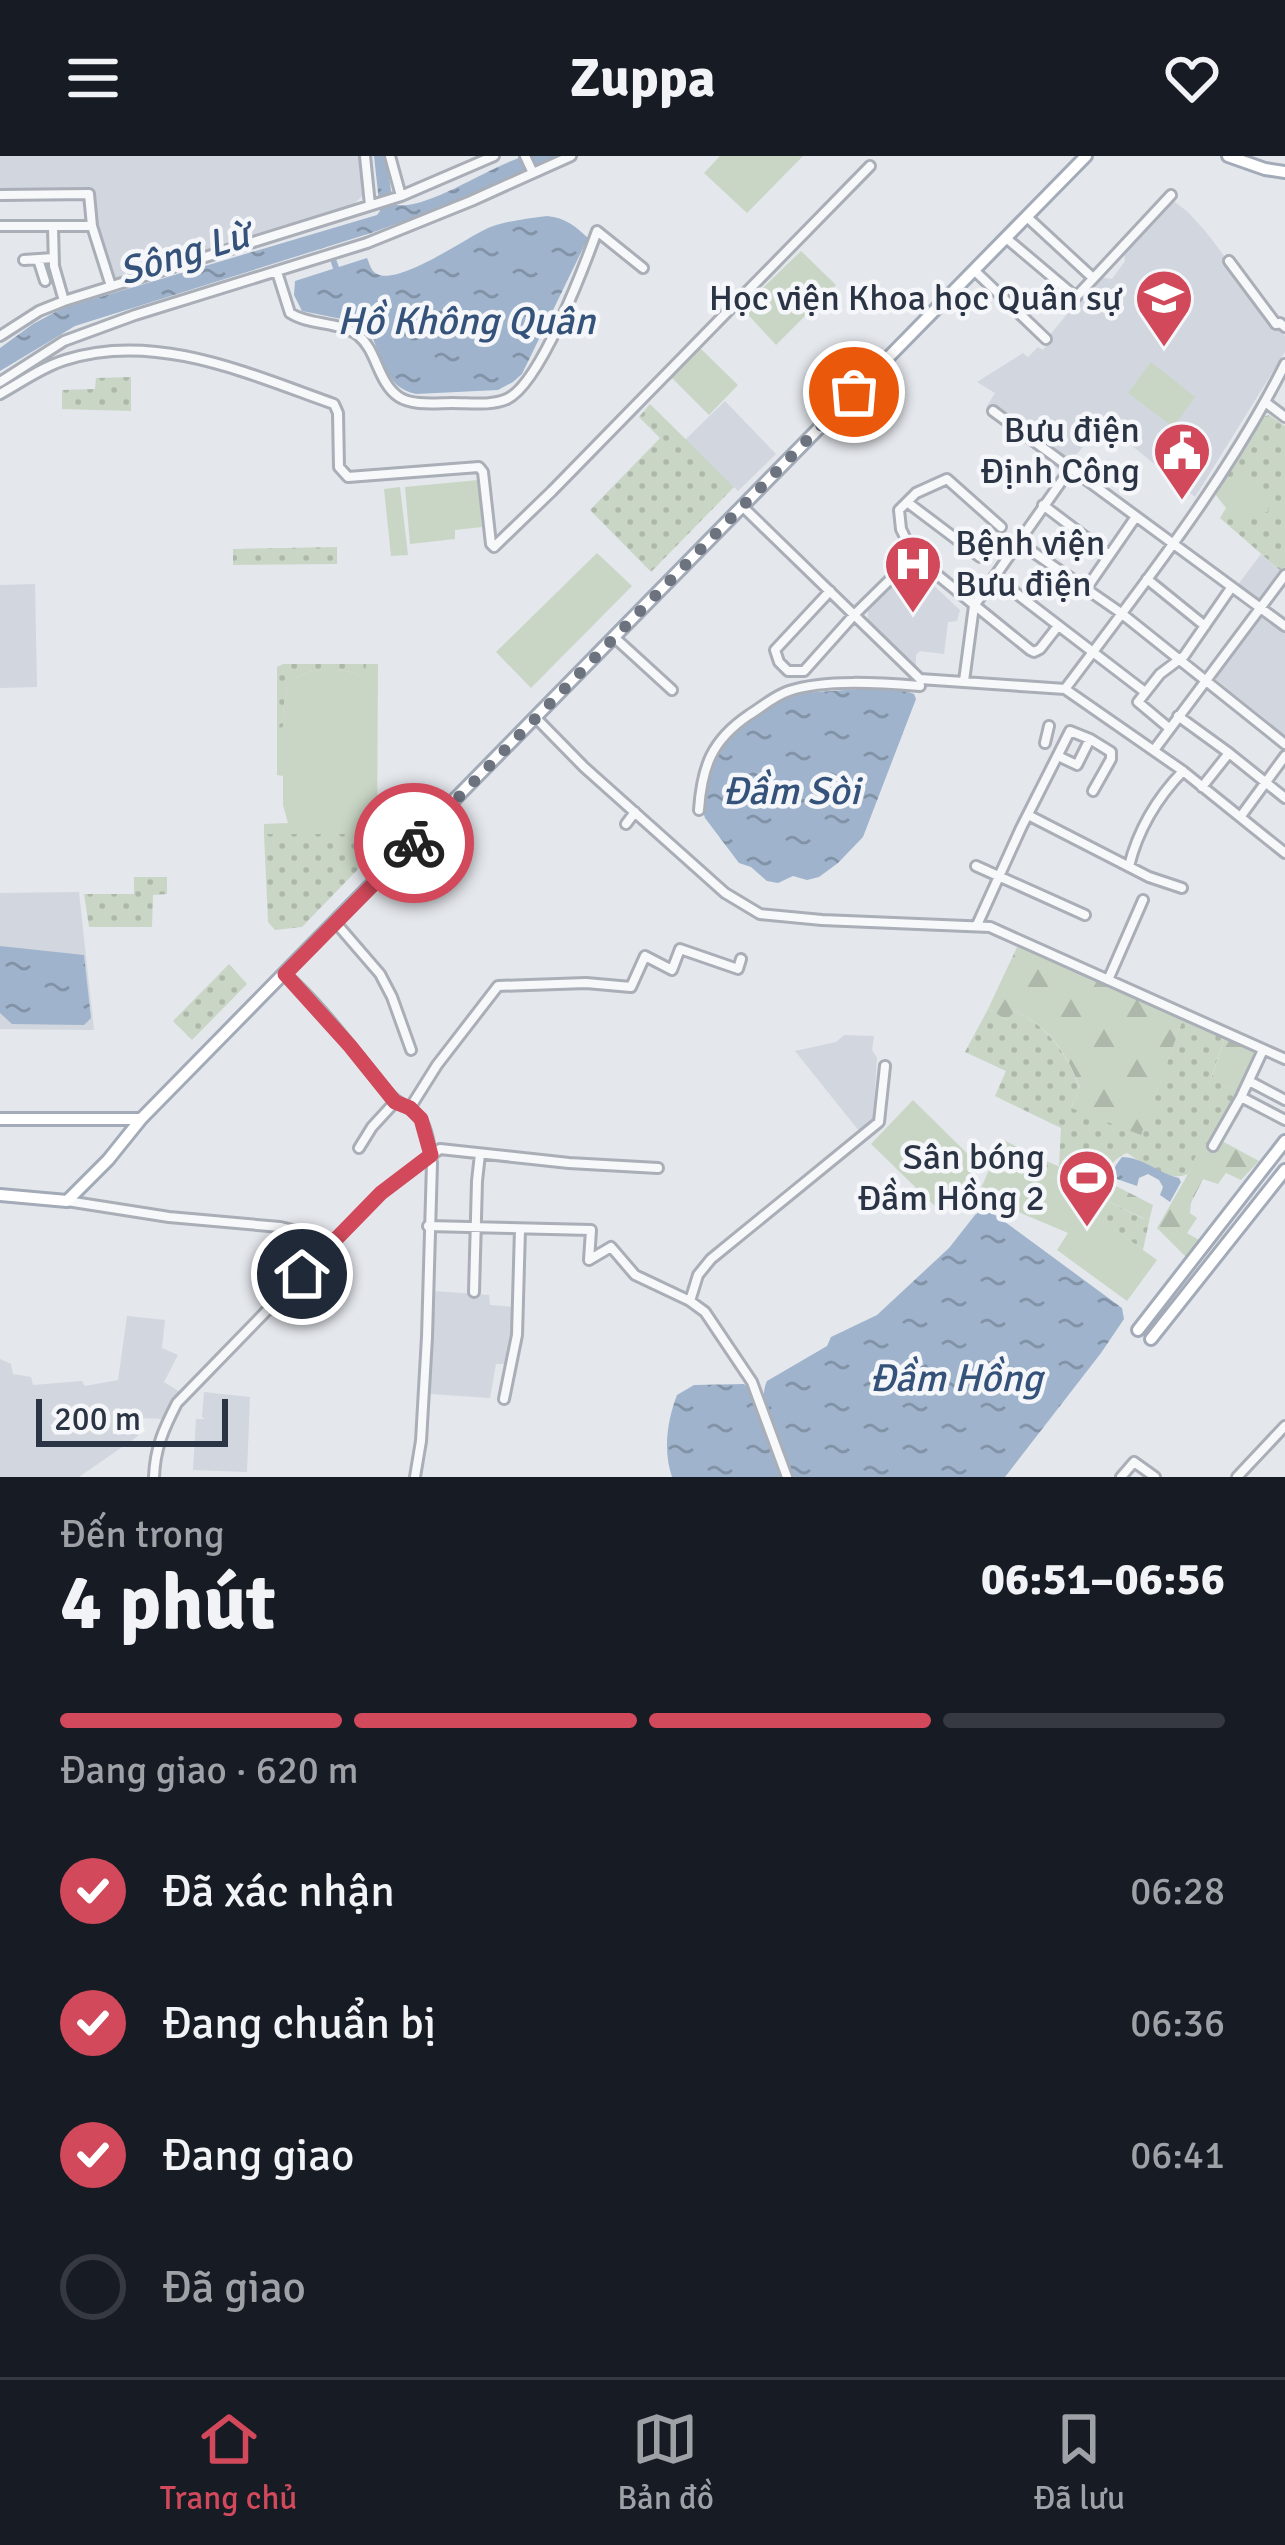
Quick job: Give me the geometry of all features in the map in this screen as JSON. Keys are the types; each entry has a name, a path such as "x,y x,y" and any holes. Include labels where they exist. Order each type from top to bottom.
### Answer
{"main road":[{"path":"0,1195 67,1201 141,1119 1086,156"},
{"path":"1228,156 1285,172"},
{"path":"0,1119 141,1119"},
{"path":"1138,1330 1282,1149"},
{"path":"1150,1339 1285,1170"},
{"path":"1164,1298 1177,1306"}],"street":[{"path":"364,156 374,204"},
{"path":"390,156 397,198"},
{"path":"1,334 64,301 397,198 494,156"},
{"path":"525,156 532,171"},
{"path":"0,382 64,340 368,243 572,156"},
{"path":"0,394 47,367 96,352 148,350 214,363 334,404 339,467 348,477 479,467 484,472 494,547 871,166"},
{"path":"0,195 89,194 92,226 111,286"},
{"path":"1006,238 1076,296 1171,195"},
{"path":"1027,217 1094,278"},
{"path":"0,226 92,226"},
{"path":"53,227 53,258 64,301"},
{"path":"277,272 290,313 356,334 389,388 404,400 419,403 510,398 530,378 596,231 643,268"},
{"path":"24,260 53,258"},
{"path":"38,259 44,281"},
{"path":"1229,261 1276,324 1285,327"},
{"path":"974,271 1046,339"},
{"path":"1065,689 1173,544 1281,382 1285,364"},
{"path":"1265,402 1285,417"},
{"path":"993,411 1285,626"},
{"path":"964,681 974,606 1070,469"},
{"path":"1001,527 947,479 916,493 899,511 901,529 914,556 1034,652 1058,626"},
{"path":"908,502 980,557"},
{"path":"1043,505 1109,555"},
{"path":"743,507 920,679 1065,689 1183,771 1285,853"},
{"path":"1086,589 1135,518"},
{"path":"1020,542 1121,613 1285,744"},
{"path":"830,591 775,650 788,671 804,671 914,556"},
{"path":"1154,750 1285,575"},
{"path":"995,577 1145,692"},
{"path":"1147,579 1205,626"},
{"path":"1169,728 1138,702 1160,674 1184,656 1231,588"},
{"path":"614,637 672,690"},
{"path":"700,810 706,769 719,740 780,695 826,686 920,686"},
{"path":"1178,716 1285,798"},
{"path":"536,718 725,893 760,914 977,925 1008,934 1285,1059"},
{"path":"1045,743 1049,726"},
{"path":"977,925 1070,731 1111,752 1093,791"},
{"path":"1058,756 1077,765 1090,739"},
{"path":"1202,787 1229,754"},
{"path":"1241,816 1285,756"},
{"path":"1129,866 1159,796 1183,771"},
{"path":"626,824 635,812"},
{"path":"1028,815 1149,878 1182,888"},
{"path":"976,866 1085,915"},
{"path":"1108,980 1143,900"},
{"path":"336,923 380,974 411,1050"},
{"path":"410,1108 498,986 586,983 631,987 645,956 672,970 680,949 738,969 741,959"},
{"path":"285,974 395,1102 421,1119 431,1155 427,1337 415,1477"},
{"path":"1213,1146 1263,1050"},
{"path":"690,1301 698,1275 711,1259 879,1122 886,1066"},
{"path":"1249,1081 1285,1100"},
{"path":"1241,1097 1285,1120"},
{"path":"359,1148 395,1102"},
{"path":"154,1477 160,1437 178,1403 381,1193 440,1149 658,1168"},
{"path":"474,1292 480,1154"},
{"path":"67,1201 280,1227 336,1240"},
{"path":"428,1226 591,1230 590,1260 611,1247 635,1275 705,1312 752,1382 787,1477"},
{"path":"504,1399 517,1335 520,1229"},
{"path":"1237,1477 1285,1426"},
{"path":"1121,1477 1135,1462 1155,1477"}],"shaded area":[{"path":"0,156 361,156 365,193 352,206 114,282 95,223 91,193 0,194"},
{"name":"Học viện Khoa học Quân sự","path":"1172,200 1206,232 1285,336 1285,352 1195,497 1104,423 1061,472 987,406 995,393 977,382 1023,353 1028,357 1038,347 1043,350 1095,280 1112,279 1125,261 1124,249"},
{"path":"725,401 776,454 738,491 685,440"},
{"path":"1261,554 1282,572 1262,598 1251,599 1237,586"},
{"name":"Bệnh viện Bưu điện","path":"917,570 960,610 957,621 948,622 944,654 920,651 916,668 868,623 868,611 908,571"},
{"path":"35,584 37,687 0,688 0,585"},
{"path":"1262,611 1285,629 1285,735 1215,679"},
{"path":"79,892 94,1030 0,1029 0,893"},
{"path":"844,1035 874,1036 873,1121 859,1131 795,1051 836,1042"},
{"path":"434,1291 489,1295 490,1305 516,1307 510,1364 496,1364 490,1398 430,1394"},
{"path":"127,1316 165,1320 162,1348 178,1355 164,1382 180,1392 163,1419 141,1418 138,1436 79,1477 0,1477 0,1359 11,1364 13,1374 31,1377 33,1385 82,1381 85,1386 118,1380"},
{"path":"204,1392 250,1397 247,1472 193,1470 196,1419 205,1419"}],"green space":[{"path":"720,156 803,156 747,213 704,173"},
{"path":"801,251 836,285 776,345 742,308"},
{"path":"700,348 738,385 709,415 671,377"},
{"path":"1151,362 1195,397 1173,427 1128,393"},
{"path":"131,377 131,411 62,409 62,390 95,389 96,378"},
{"path":"650,404 734,487 651,572 590,510 660,438 639,417"},
{"path":"1269,415 1285,426 1282,572 1220,518 1226,508 1215,494 1262,417"},
{"path":"1255,477 1269,511 1235,524 1222,491"},
{"path":"478,480 482,527 455,530 455,539 410,544 405,487"},
{"path":"400,487 408,555 391,556 384,489"},
{"path":"337,547 337,564 233,565 233,549"},
{"path":"597,553 632,586 531,688 496,652"},
{"path":"366,664 366,680 345,671 304,673 286,693 283,728 277,728 277,667"},
{"path":"366,664 378,664 377,838 363,838 363,822 344,834 264,834 264,824 288,823 283,776 277,775 277,728 283,727 290,685 304,673 315,671 344,671 365,679"},
{"path":"377,801 396,802 396,830 302,927 275,930 268,922 264,834 344,834 364,820 377,837"},
{"path":"134,877 167,877 167,894 153,895 152,927 89,927 84,894 134,894"},
{"path":"1018,945 1183,1019 1141,1135 1071,1108 1080,1088 1056,1043 1015,1011 1007,1020 988,1009"},
{"path":"229,964 247,984 192,1040 173,1021"},
{"path":"988,1009 1007,1020 1015,1011 1055,1043 1080,1089 1071,1107 1141,1134 1183,1019 1225,1036 1211,1078 1237,1090 1188,1174 1164,1174 1127,1153 1097,1174 1069,1170 1059,1166 1061,1128 995,1096 1006,1071 965,1052"},
{"path":"1225,1036 1254,1052 1237,1090 1211,1079"},
{"path":"913,1100 982,1168 940,1211 871,1144"},
{"path":"999,1138 1062,1168 1102,1172 1114,1185 1153,1205 1150,1217 1145,1219 996,1154"},
{"path":"1220,1140 1259,1161 1241,1180 1226,1173 1218,1184 1203,1179 1191,1203 1190,1213 1197,1218 1187,1233 1199,1240 1187,1258 1157,1228 1202,1142 1216,1149"},
{"name":"Sân bóng Đầm Hồng 2","path":"996,1154 1087,1191 1077,1220 1086,1209 1157,1260 1127,1301 1057,1250 1068,1233 978,1195"},
{"path":"1087,1191 1144,1219 1150,1217 1143,1250 1087,1210 1075,1226"}],"water":[{"path":"374,156 386,156 393,204 406,205 440,195 513,160 556,156 371,233 75,326 0,371 0,348 63,308 377,215"},
{"name":"Hồ Không Quân","path":"547,216 570,223 588,238 522,374 498,390 406,391 386,370 370,331 351,321 302,311 294,295 295,281 367,258 377,274 387,276 430,260 489,228"},
{"name":"Đầm Sòi","path":"902,690 916,699 863,837 819,877 767,881 739,863 705,818 702,808 711,763 727,736 788,694"},
{"path":"0,946 84,955 91,1018 84,1025 12,1024 0,1013"},
{"path":"1122,1157 1179,1178 1170,1202 1160,1195 1159,1180 1148,1174 1139,1178 1137,1186 1111,1177"},
{"name":"Đầm Hồng","path":"983,1209 1122,1308 1124,1319 1101,1353 1005,1477 790,1477 767,1415 767,1381 827,1346 831,1337 877,1315"},
{"path":"744,1384 753,1392 783,1477 672,1477 667,1436 677,1395 694,1385"}],"waterway":[{"path":"334,262 336,268"}],"way so far":[{"path":"414,843 854,392"}],"place":[{"name":"Học viện Khoa học Quân sự","path":"1164,349"},
{"name":"Bưu điện Định Công","path":"1182,502"},
{"name":"Bệnh viện Bưu điện","path":"913,615"},
{"name":"Sân bóng Đầm Hồng 2","path":"1087,1229"}],"route":[{"path":"302,1274 381,1193 431,1155 421,1119 395,1102 285,974 414,843"}],"water label":[{"name":"Sông Lừ","path":"184,253"}]}
